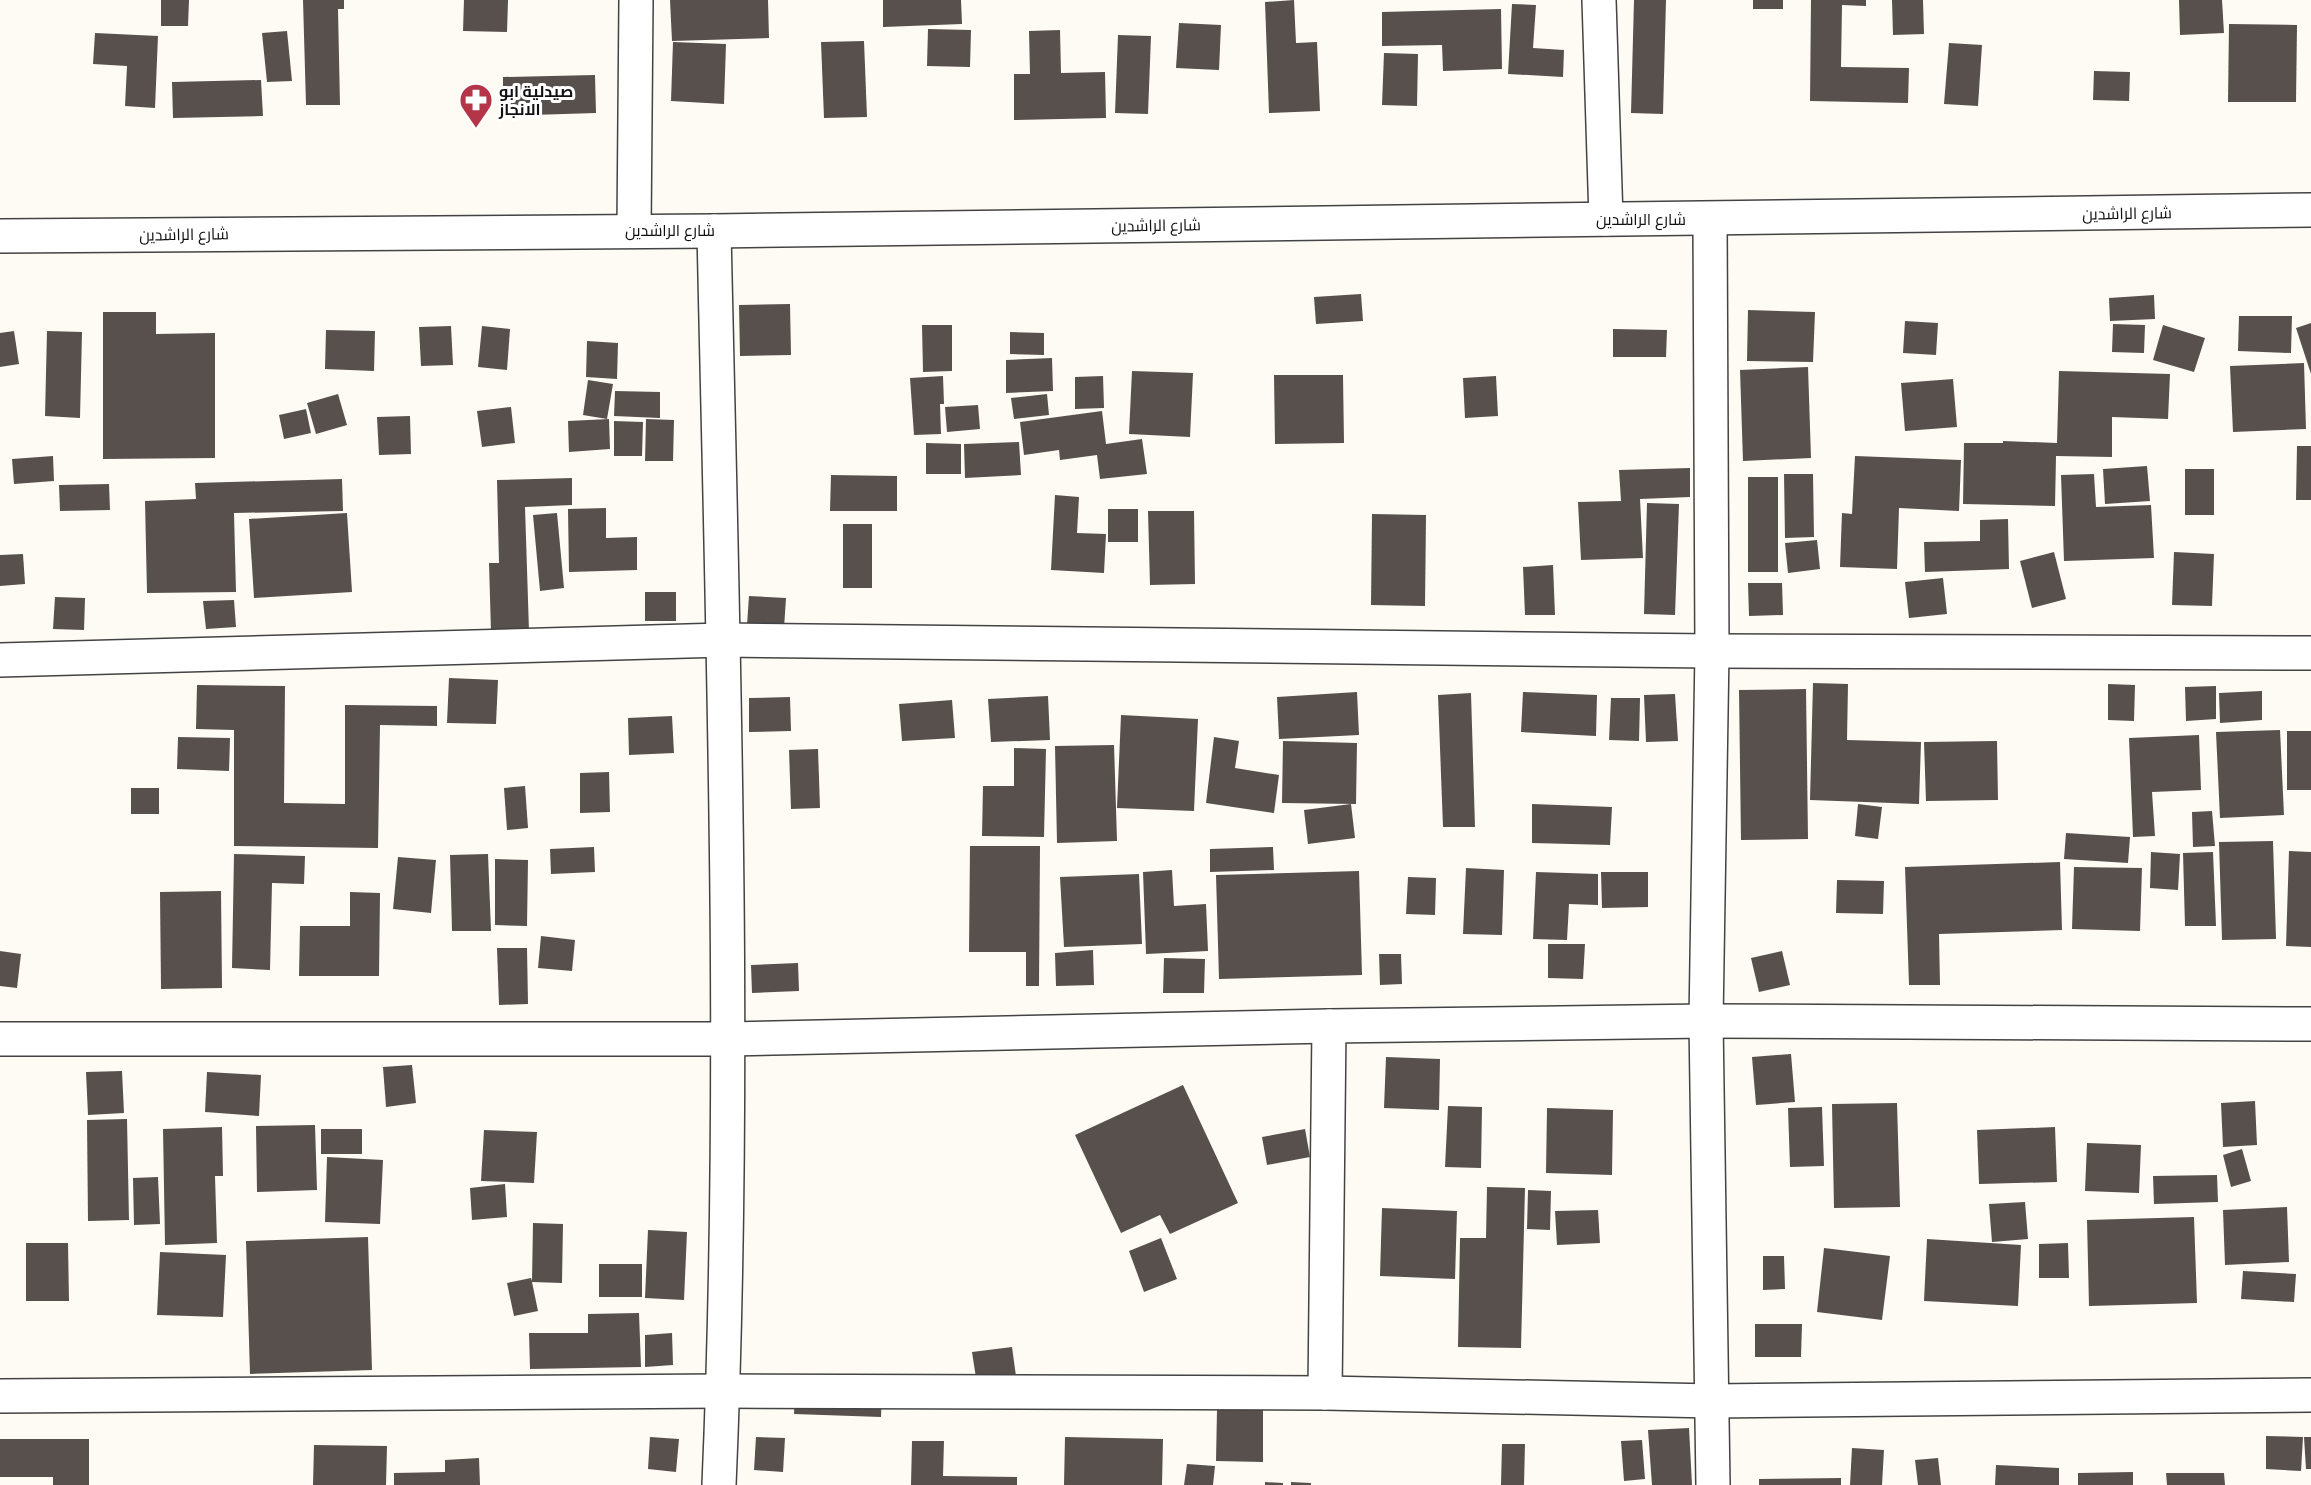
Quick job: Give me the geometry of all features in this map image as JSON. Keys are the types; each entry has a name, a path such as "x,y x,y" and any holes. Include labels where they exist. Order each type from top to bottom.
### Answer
{"street":[{"path":"634,230 636,0"},
{"path":"1599,0 1606,219"},
{"name":"شارع الراشدين","path":"0,236 714,231 2311,210"},
{"path":"1710,219 1712,651 1706,1022 1713,1485"},
{"path":"714,231 729,1040 723,1391 719,1485"},
{"path":"0,660 723,640 1712,651 2311,653"},
{"path":"0,1040 729,1040 1329,1026 1706,1022 2311,1024"},
{"path":"1325,1393 1329,1026"},
{"path":"0,1396 723,1391 1325,1393 1713,1401 2311,1395"}],"building":[{"path":"161,0 189,0 188,26 161,26"},
{"path":"303,0 344,0 344,9 338,9 340,105 306,105"},
{"path":"464,0 508,0 507,32 463,31"},
{"path":"670,0 768,0 769,38 672,41"},
{"path":"883,0 961,0 962,24 883,27"},
{"path":"1294,0 1296,43 1317,42 1320,111 1269,113 1265,2"},
{"path":"1634,0 1666,0 1663,114 1631,113"},
{"path":"1753,0 1783,0 1783,9 1753,9"},
{"path":"1811,0 1866,0 1866,6 1842,5 1841,67 1909,68 1908,103 1810,101"},
{"path":"1892,0 1923,0 1924,34 1893,35"},
{"path":"2179,0 2222,0 2224,33 2180,35"},
{"path":"1512,4 1536,5 1533,48 1564,50 1563,77 1508,74"},
{"path":"1501,9 1502,69 1443,71 1442,45 1382,46 1382,12"},
{"path":"1179,23 1221,25 1219,70 1176,68"},
{"path":"2229,24 2297,25 2296,102 2228,102"},
{"path":"928,29 971,30 970,67 927,66"},
{"path":"1060,30 1061,73 1105,72 1106,118 1014,120 1014,74 1030,74 1029,31"},
{"path":"287,31 292,81 267,82 262,33"},
{"path":"95,33 158,36 155,108 125,106 127,66 93,64"},
{"path":"1118,35 1151,36 1148,114 1115,113"},
{"path":"864,41 867,117 824,118 821,42"},
{"path":"673,42 726,44 724,104 671,101"},
{"path":"1949,43 1982,45 1978,106 1944,104"},
{"path":"1384,53 1418,54 1417,106 1382,105"},
{"path":"2094,71 2130,72 2129,101 2093,100"},
{"path":"595,75 596,113 503,116 503,77"},
{"path":"261,80 263,116 173,118 172,82"},
{"path":"1361,294 1363,321 1316,324 1314,297"},
{"path":"2154,295 2155,319 2110,321 2109,298"},
{"path":"790,304 791,355 740,356 739,305"},
{"path":"1748,310 1815,312 1813,362 1747,361"},
{"path":"103,312 156,312 156,334 215,333 215,458 103,459"},
{"path":"2239,316 2292,316 2291,353 2238,351"},
{"path":"1905,321 1938,323 1936,355 1903,353"},
{"path":"2311,323 2311,374 2296,328"},
{"path":"2113,324 2145,325 2144,353 2112,352"},
{"path":"922,325 952,325 952,371 923,372"},
{"path":"2163,325 2205,338 2194,372 2153,360"},
{"path":"451,326 453,365 421,366 419,327"},
{"path":"482,326 510,329 507,370 478,367"},
{"path":"1613,329 1667,330 1666,357 1613,357"},
{"path":"326,330 375,331 374,371 325,369"},
{"path":"14,331 19,364 0,367 0,333"},
{"path":"47,331 82,332 80,418 45,416"},
{"path":"1010,332 1044,333 1044,355 1010,354"},
{"path":"587,341 618,343 617,379 586,377"},
{"path":"1052,358 1053,391 1006,393 1006,360"},
{"path":"2304,363 2306,429 2233,432 2230,366"},
{"path":"1808,367 1811,458 1743,461 1740,370"},
{"path":"1132,371 1193,373 1190,437 1129,434"},
{"path":"2059,371 2170,374 2168,419 2112,417 2112,457 2056,456 2055,506 1963,504 1964,443 2003,443 2003,441 2057,443"},
{"path":"1274,375 1343,375 1344,443 1275,444"},
{"path":"943,376 944,404 940,404 941,434 914,435 910,378"},
{"path":"1103,376 1104,408 1075,409 1075,377"},
{"path":"1496,376 1498,416 1465,418 1463,378"},
{"path":"1953,379 1957,427 1905,431 1901,383"},
{"path":"588,380 613,384 607,419 583,415"},
{"path":"615,391 660,392 660,418 614,416"},
{"path":"338,394 347,425 316,434 307,403"},
{"path":"1047,394 1049,415 1014,419 1011,398"},
{"path":"978,405 980,429 947,432 945,407"},
{"path":"511,407 515,443 482,447 477,411"},
{"path":"306,409 311,433 284,439 279,415"},
{"path":"1102,411 1106,444 1142,439 1147,474 1100,479 1097,455 1060,460 1059,450 1024,455 1020,422"},
{"path":"410,416 411,454 379,455 377,417"},
{"path":"609,419 610,449 569,452 568,421"},
{"path":"646,419 674,420 673,461 645,461"},
{"path":"614,421 643,422 642,456 614,456"},
{"path":"1019,442 1021,475 965,478 964,444"},
{"path":"926,443 961,444 961,474 926,474"},
{"path":"2297,446 2311,446 2311,500 2296,500"},
{"path":"53,456 54,481 14,484 12,459"},
{"path":"1855,456 1961,460 1959,511 1899,508 1897,569 1840,567 1842,513 1852,514"},
{"path":"2147,466 2150,501 2105,504 2103,469"},
{"path":"1690,468 1690,497 1640,499 1643,558 1581,560 1578,502 1621,501 1619,470"},
{"path":"2185,469 2214,469 2214,515 2185,515"},
{"path":"1784,474 1813,474 1814,537 1785,538"},
{"path":"2094,474 2096,507 2151,505 2154,558 2064,561 2061,475"},
{"path":"831,475 897,476 897,511 830,511"},
{"path":"1748,477 1778,477 1778,572 1748,572"},
{"path":"572,478 572,505 525,507 529,631 491,632 489,563 499,563 497,480"},
{"path":"342,479 343,511 234,513 236,592 147,593 145,501 196,499 195,483"},
{"path":"109,484 110,510 60,511 59,485"},
{"path":"1055,495 1079,497 1077,533 1106,534 1104,573 1051,570"},
{"path":"1647,503 1679,504 1675,615 1644,614"},
{"path":"606,508 606,538 637,537 637,570 569,572 568,509"},
{"path":"1108,509 1138,509 1138,542 1108,542"},
{"path":"1148,511 1194,511 1195,584 1150,585"},
{"path":"347,513 352,592 254,598 249,519"},
{"path":"557,513 564,588 540,591 533,515"},
{"path":"1372,514 1426,515 1425,606 1371,605"},
{"path":"2008,519 2009,569 1925,572 1924,542 1980,541 1980,520"},
{"path":"843,524 872,524 872,588 843,588"},
{"path":"1817,540 1820,569 1788,573 1785,543"},
{"path":"2054,552 2066,599 2032,608 2020,561"},
{"path":"2174,552 2214,554 2212,606 2172,605"},
{"path":"23,554 25,584 0,586 0,555"},
{"path":"1553,565 1555,615 1525,615 1523,567"},
{"path":"1943,578 1947,614 1909,618 1905,582"},
{"path":"1748,583 1782,583 1783,615 1749,616"},
{"path":"645,592 676,592 676,621 645,621"},
{"path":"749,596 786,598 784,628 747,625"},
{"path":"55,597 85,598 84,630 53,629"},
{"path":"234,600 236,627 206,629 203,601"},
{"path":"449,678 498,680 496,724 447,723"},
{"path":"1813,683 1848,684 1847,740 1921,742 1919,804 1810,800"},
{"path":"2108,684 2135,685 2134,721 2108,720"},
{"path":"197,685 285,686 284,803 345,804 345,705 437,706 437,726 380,725 378,848 234,846 234,730 196,729"},
{"path":"2216,686 2216,719 2186,721 2185,687"},
{"path":"1806,689 1808,839 1741,840 1739,690"},
{"path":"2262,691 2262,720 2220,723 2219,693"},
{"path":"1357,692 1359,735 1279,739 1277,697"},
{"path":"1523,692 1597,695 1596,736 1521,732"},
{"path":"1471,693 1475,827 1443,827 1438,695"},
{"path":"1675,694 1678,741 1646,742 1644,695"},
{"path":"1048,696 1050,740 991,742 988,699"},
{"path":"790,697 791,731 749,732 749,698"},
{"path":"1611,698 1640,698 1639,741 1609,740"},
{"path":"952,700 955,738 902,741 899,704"},
{"path":"1121,715 1198,719 1194,811 1117,808"},
{"path":"672,716 674,753 629,755 628,718"},
{"path":"2280,730 2284,815 2220,818 2216,732"},
{"path":"2287,731 2311,731 2311,790 2287,790"},
{"path":"2199,735 2201,790 2152,792 2155,836 2133,837 2129,738"},
{"path":"178,737 230,738 229,771 177,769"},
{"path":"1214,737 1239,741 1235,768 1279,775 1274,813 1206,803"},
{"path":"1283,741 1357,743 1356,804 1282,803"},
{"path":"1997,741 1998,800 1926,801 1924,742"},
{"path":"1114,745 1117,841 1057,843 1055,746"},
{"path":"1014,748 1046,749 1044,837 982,836 983,786 1014,786"},
{"path":"818,749 820,808 791,809 789,750"},
{"path":"609,772 610,812 580,813 580,773"},
{"path":"525,786 528,828 507,830 504,788"},
{"path":"131,788 159,788 159,814 131,814"},
{"path":"1351,804 1355,838 1308,844 1304,810"},
{"path":"1532,804 1612,807 1610,845 1532,843"},
{"path":"1858,804 1882,807 1878,839 1855,836"},
{"path":"2212,811 2215,846 2193,847 2192,812"},
{"path":"2066,833 2130,837 2128,863 2064,859"},
{"path":"2273,841 2276,939 2222,940 2219,842"},
{"path":"970,846 1040,846 1039,986 1026,986 1026,952 969,952"},
{"path":"594,847 595,872 551,874 550,849"},
{"path":"1273,847 1274,870 1210,872 1210,849"},
{"path":"2289,851 2311,852 2311,947 2286,946"},
{"path":"2151,852 2180,854 2178,890 2150,888"},
{"path":"2213,852 2216,926 2185,926 2183,853"},
{"path":"234,854 305,856 304,884 272,883 270,970 232,968"},
{"path":"488,854 491,931 452,931 450,855"},
{"path":"398,857 436,860 431,913 393,909"},
{"path":"495,859 528,860 527,926 495,925"},
{"path":"2060,862 2062,930 1939,934 1940,985 1909,985 1905,867"},
{"path":"2074,867 2142,868 2140,931 2072,929"},
{"path":"1466,868 1504,870 1502,935 1463,934"},
{"path":"1172,870 1174,906 1206,904 1208,951 1146,954 1143,872"},
{"path":"1359,871 1362,975 1219,979 1216,875"},
{"path":"1536,872 1598,874 1598,905 1569,904 1567,940 1533,939"},
{"path":"1601,872 1648,872 1648,907 1602,908"},
{"path":"1139,874 1142,944 1064,947 1060,877"},
{"path":"1408,877 1436,878 1435,915 1406,914"},
{"path":"1837,880 1884,881 1883,914 1836,913"},
{"path":"221,891 222,988 161,989 160,892"},
{"path":"350,892 380,893 379,976 299,976 300,926 350,926"},
{"path":"541,936 575,940 572,971 538,968"},
{"path":"1548,944 1585,944 1583,979 1548,978"},
{"path":"497,948 527,948 528,1004 499,1005"},
{"path":"1093,950 1094,985 1056,986 1055,953"},
{"path":"0,951 21,954 17,988 0,986"},
{"path":"1782,951 1790,985 1759,992 1751,958"},
{"path":"1379,954 1401,954 1402,984 1380,985"},
{"path":"1164,958 1205,959 1204,993 1163,993"},
{"path":"798,963 799,991 752,993 751,965"},
{"path":"1791,1054 1795,1102 1756,1105 1752,1057"},
{"path":"1386,1057 1440,1059 1439,1110 1384,1108"},
{"path":"412,1065 416,1103 386,1107 383,1067"},
{"path":"122,1071 124,1113 88,1115 86,1072"},
{"path":"207,1072 261,1075 259,1116 205,1112"},
{"path":"1183,1085 1238,1203 1170,1234 1160,1215 1121,1233 1075,1135"},
{"path":"2255,1101 2257,1145 2223,1147 2221,1103"},
{"path":"1897,1103 1900,1207 1834,1208 1832,1104"},
{"path":"1448,1106 1482,1107 1481,1168 1445,1167"},
{"path":"1822,1107 1824,1166 1790,1167 1788,1108"},
{"path":"1547,1108 1613,1110 1612,1175 1546,1173"},
{"path":"127,1119 129,1220 88,1221 87,1120"},
{"path":"315,1125 317,1190 257,1192 256,1126"},
{"path":"222,1127 223,1176 215,1176 217,1243 165,1245 163,1129"},
{"path":"2055,1127 2057,1182 1979,1184 1977,1130"},
{"path":"321,1129 362,1129 362,1154 321,1154"},
{"path":"1305,1129 1310,1157 1267,1165 1262,1137"},
{"path":"484,1130 537,1132 534,1183 481,1181"},
{"path":"2087,1143 2141,1145 2139,1193 2085,1191"},
{"path":"2242,1149 2251,1181 2231,1187 2223,1155"},
{"path":"327,1157 383,1160 380,1224 325,1222"},
{"path":"2217,1175 2218,1202 2154,1204 2153,1176"},
{"path":"158,1177 160,1224 134,1225 133,1178"},
{"path":"505,1184 507,1217 472,1220 470,1188"},
{"path":"1487,1187 1525,1188 1521,1348 1458,1347 1460,1238 1486,1238"},
{"path":"1528,1190 1551,1191 1550,1230 1527,1229"},
{"path":"2025,1202 2028,1239 1992,1242 1989,1204"},
{"path":"2287,1207 2289,1262 2225,1265 2223,1210"},
{"path":"1382,1208 1457,1211 1455,1279 1380,1276"},
{"path":"1598,1210 1600,1243 1557,1245 1555,1211"},
{"path":"2194,1217 2197,1303 2089,1306 2087,1220"},
{"path":"533,1223 563,1224 562,1283 532,1282 538,1311 514,1316 507,1283 531,1278 532,1281"},
{"path":"648,1230 687,1232 684,1300 645,1298"},
{"path":"368,1237 372,1370 250,1374 246,1241"},
{"path":"1161,1238 1177,1279 1144,1292 1129,1251"},
{"path":"1927,1239 2021,1245 2018,1306 1924,1301"},
{"path":"26,1243 68,1243 69,1301 26,1301"},
{"path":"2068,1243 2069,1278 2039,1278 2039,1244"},
{"path":"1824,1248 1890,1256 1882,1320 1817,1312"},
{"path":"160,1252 226,1255 223,1317 157,1315"},
{"path":"1763,1256 1784,1256 1785,1289 1763,1290"},
{"path":"599,1264 642,1264 642,1297 599,1297"},
{"path":"2243,1271 2296,1274 2294,1302 2241,1299"},
{"path":"639,1313 641,1367 530,1369 529,1333 588,1333 588,1314"},
{"path":"1755,1324 1802,1324 1801,1357 1755,1357"},
{"path":"672,1333 673,1365 645,1367 645,1335"},
{"path":"1012,1347 1018,1391 979,1397 972,1352"},
{"path":"795,1384 882,1387 881,1417 794,1414"},
{"path":"1217,1410 1263,1410 1263,1462 1216,1461"},
{"path":"1689,1428 1692,1485 1652,1485 1648,1430"},
{"path":"2266,1436 2303,1437 2301,1471 2266,1469"},
{"path":"650,1437 679,1439 676,1472 648,1469"},
{"path":"756,1437 785,1438 783,1472 754,1470"},
{"path":"1065,1437 1163,1439 1162,1485 1064,1485"},
{"path":"2304,1437 2311,1437 2311,1469 2306,1469"},
{"path":"0,1439 89,1439 89,1485 53,1485 53,1477 0,1477"},
{"path":"1642,1440 1645,1479 1624,1481 1621,1441"},
{"path":"912,1441 944,1441 943,1476 1017,1477 1017,1485 911,1485"},
{"path":"1502,1444 1525,1444 1524,1485 1501,1485"},
{"path":"314,1445 387,1446 386,1485 313,1485"},
{"path":"1852,1448 1884,1450 1882,1485 1850,1485"},
{"path":"479,1458 480,1485 394,1485 394,1473 445,1472 445,1460"},
{"path":"1938,1458 1941,1485 1918,1485 1915,1460"},
{"path":"1187,1464 1215,1466 1213,1485 1184,1485"},
{"path":"1996,1465 2059,1468 2059,1485 1995,1485"},
{"path":"2133,1472 2133,1485 2078,1485 2078,1473"},
{"path":"2166,1473 2224,1473 2225,1485 2167,1485"},
{"path":"1841,1478 1841,1485 1759,1485 1759,1479"},
{"path":"1265,1482 1283,1483 1283,1485 1265,1485"},
{"path":"1291,1482 1311,1483 1311,1485 1291,1485"}],"place":[{"name":"صيدلية ابو الانجاز","path":"476,129"}]}
